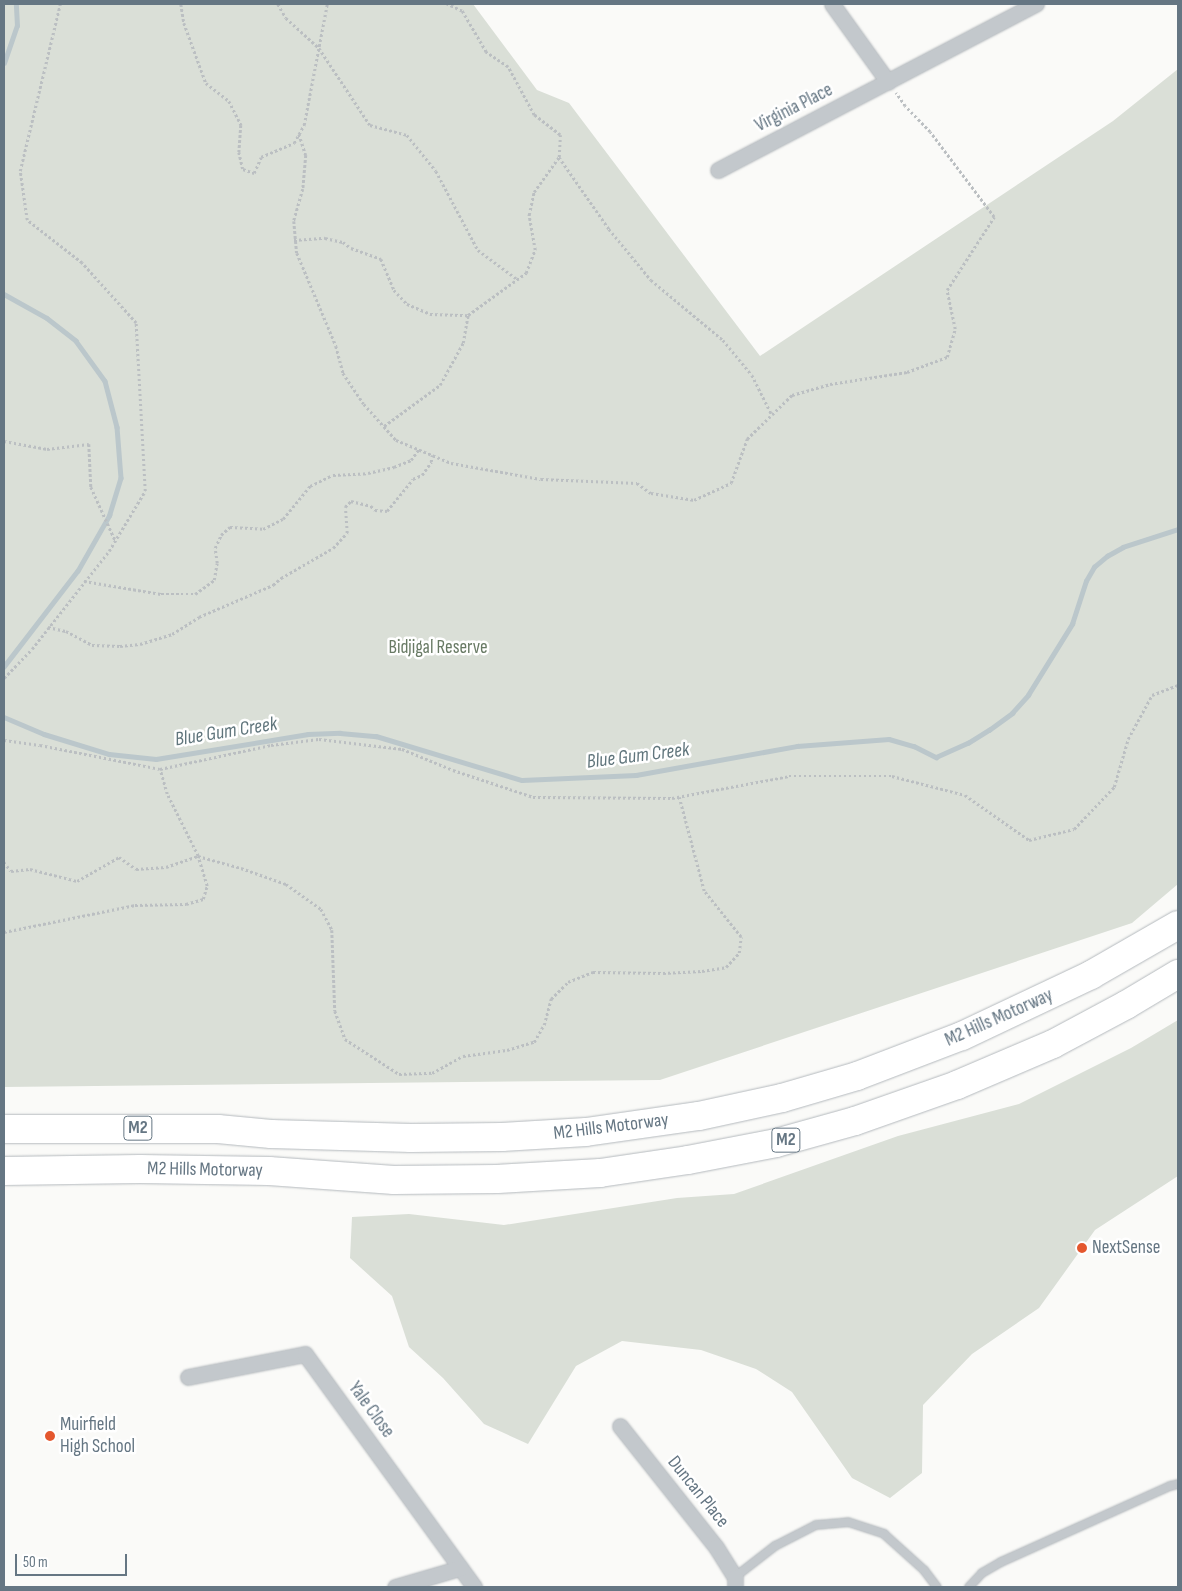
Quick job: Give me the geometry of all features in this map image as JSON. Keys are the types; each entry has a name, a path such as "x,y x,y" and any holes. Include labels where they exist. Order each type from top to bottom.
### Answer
{"highway":[{"name":"M2 Hills Motorway","path":"4,1128 218,1129 272,1134 364,1137 502,1137 586,1132 700,1116 782,1098 857,1076 962,1036 1091,975 1178,925"},
{"name":"M2 Hills Motorway","path":"4,1171 140,1169 269,1171 362,1176 394,1180 497,1180 600,1173 688,1160 776,1143 855,1121 957,1085 1053,1044 1126,1005 1178,974"}],"street":[{"path":"832,4 888,82"},
{"name":"Virginia Place","path":"718,170 1036,4"},
{"name":"Yale Close","path":"188,1377 306,1354 474,1587"},
{"name":"Duncan Place","path":"620,1426 716,1546 735,1582"},
{"path":"396,1587 460,1568"}],"lane":[{"path":"969,1587 982,1573 1001,1562 1178,1484"},
{"path":"735,1582 775,1546 816,1524 848,1522 884,1534 924,1570 937,1587"}],"path":[{"path":"4,678 32,649 84,581 115,540 146,491 136,324 82,263 27,220 20,172 60,4"},
{"path":"181,4 184,23 206,83 228,101 241,125 239,152 243,169 254,172 261,157 294,143 304,125 327,4"},
{"path":"278,4 286,18 318,48 370,124 407,135 436,171 478,250 518,279"},
{"path":"294,240 325,238 343,242 351,248 381,259 394,290 407,304 430,314 468,315 526,274 535,250 529,215 534,192 559,157 560,135 534,115 508,68 486,52 462,11 448,4"},
{"path":"299,134 306,155 303,189 294,221 296,254 336,346 343,373 364,404 396,440 451,463 541,479 637,483 651,493 694,500 731,483 747,439 792,396 830,384 907,372 947,357 955,329 947,290 994,217 930,132 904,106 888,82"},
{"path":"559,157 609,229 651,280 723,340 752,375 772,415"},
{"path":"384,426 440,385 464,343 468,315"},
{"path":"4,440 47,449 89,444 91,487 115,540"},
{"path":"84,581 161,594 196,594 214,580 217,563 215,548 221,535 230,527 263,529 283,520 310,486 333,475 368,473 394,467 410,460 419,449"},
{"path":"48,626 66,631 92,645 120,646 140,644 172,634 199,617 273,585 281,578 333,548 347,533 345,508 351,501 371,506 375,510 387,511 413,480 422,475 431,462 432,455"},
{"path":"4,740 40,744 160,770 271,745 319,739 402,748 453,770 533,797 679,797 790,776 892,776 965,795 1029,840 1074,829 1114,787 1128,739 1152,695 1178,685"},
{"path":"4,932 134,905 186,904 203,899 207,886 198,856 167,794 160,770"},
{"path":"4,862 11,871 30,869 77,881 119,857 136,869 166,867 198,856 241,868 286,884 321,910 332,930 335,1011 345,1039 399,1074 432,1073 463,1056 507,1050 534,1042 544,1025 551,999 568,982 593,972 663,973 710,970 726,967 739,953 741,937 704,892 679,797"}],"green space":[{"name":"Bidjigal Reserve","path":"4,4 473,4 537,90 569,103 760,356 1113,121 1178,69 1178,884 1132,923 660,1080 4,1087"},
{"path":"1178,1020 1178,1176 1095,1230 1039,1308 972,1354 923,1405 922,1473 890,1498 852,1478 792,1392 756,1369 701,1350 622,1341 576,1366 528,1444 484,1424 443,1378 409,1347 392,1296 350,1258 352,1217 409,1214 504,1225 677,1198 734,1194 898,1136 1019,1104 1131,1048"}],"waterway":[{"path":"4,63 17,26 16,4"},
{"path":"4,294 47,318 76,341 105,381 117,427 121,478 110,515 78,571 4,667"},
{"name":"Blue Gum Creek","path":"4,717 44,734 109,754 156,759 308,734 340,733 376,736 522,780 636,775 797,746 889,739 914,746 936,757 968,743 989,730 1012,713 1028,695 1072,624 1086,581 1094,567 1107,556 1123,547 1178,529"}],"place":[{"name":"NextSense","path":"1082,1248"},
{"name":"Muirfield High School","path":"50,1436"}]}
